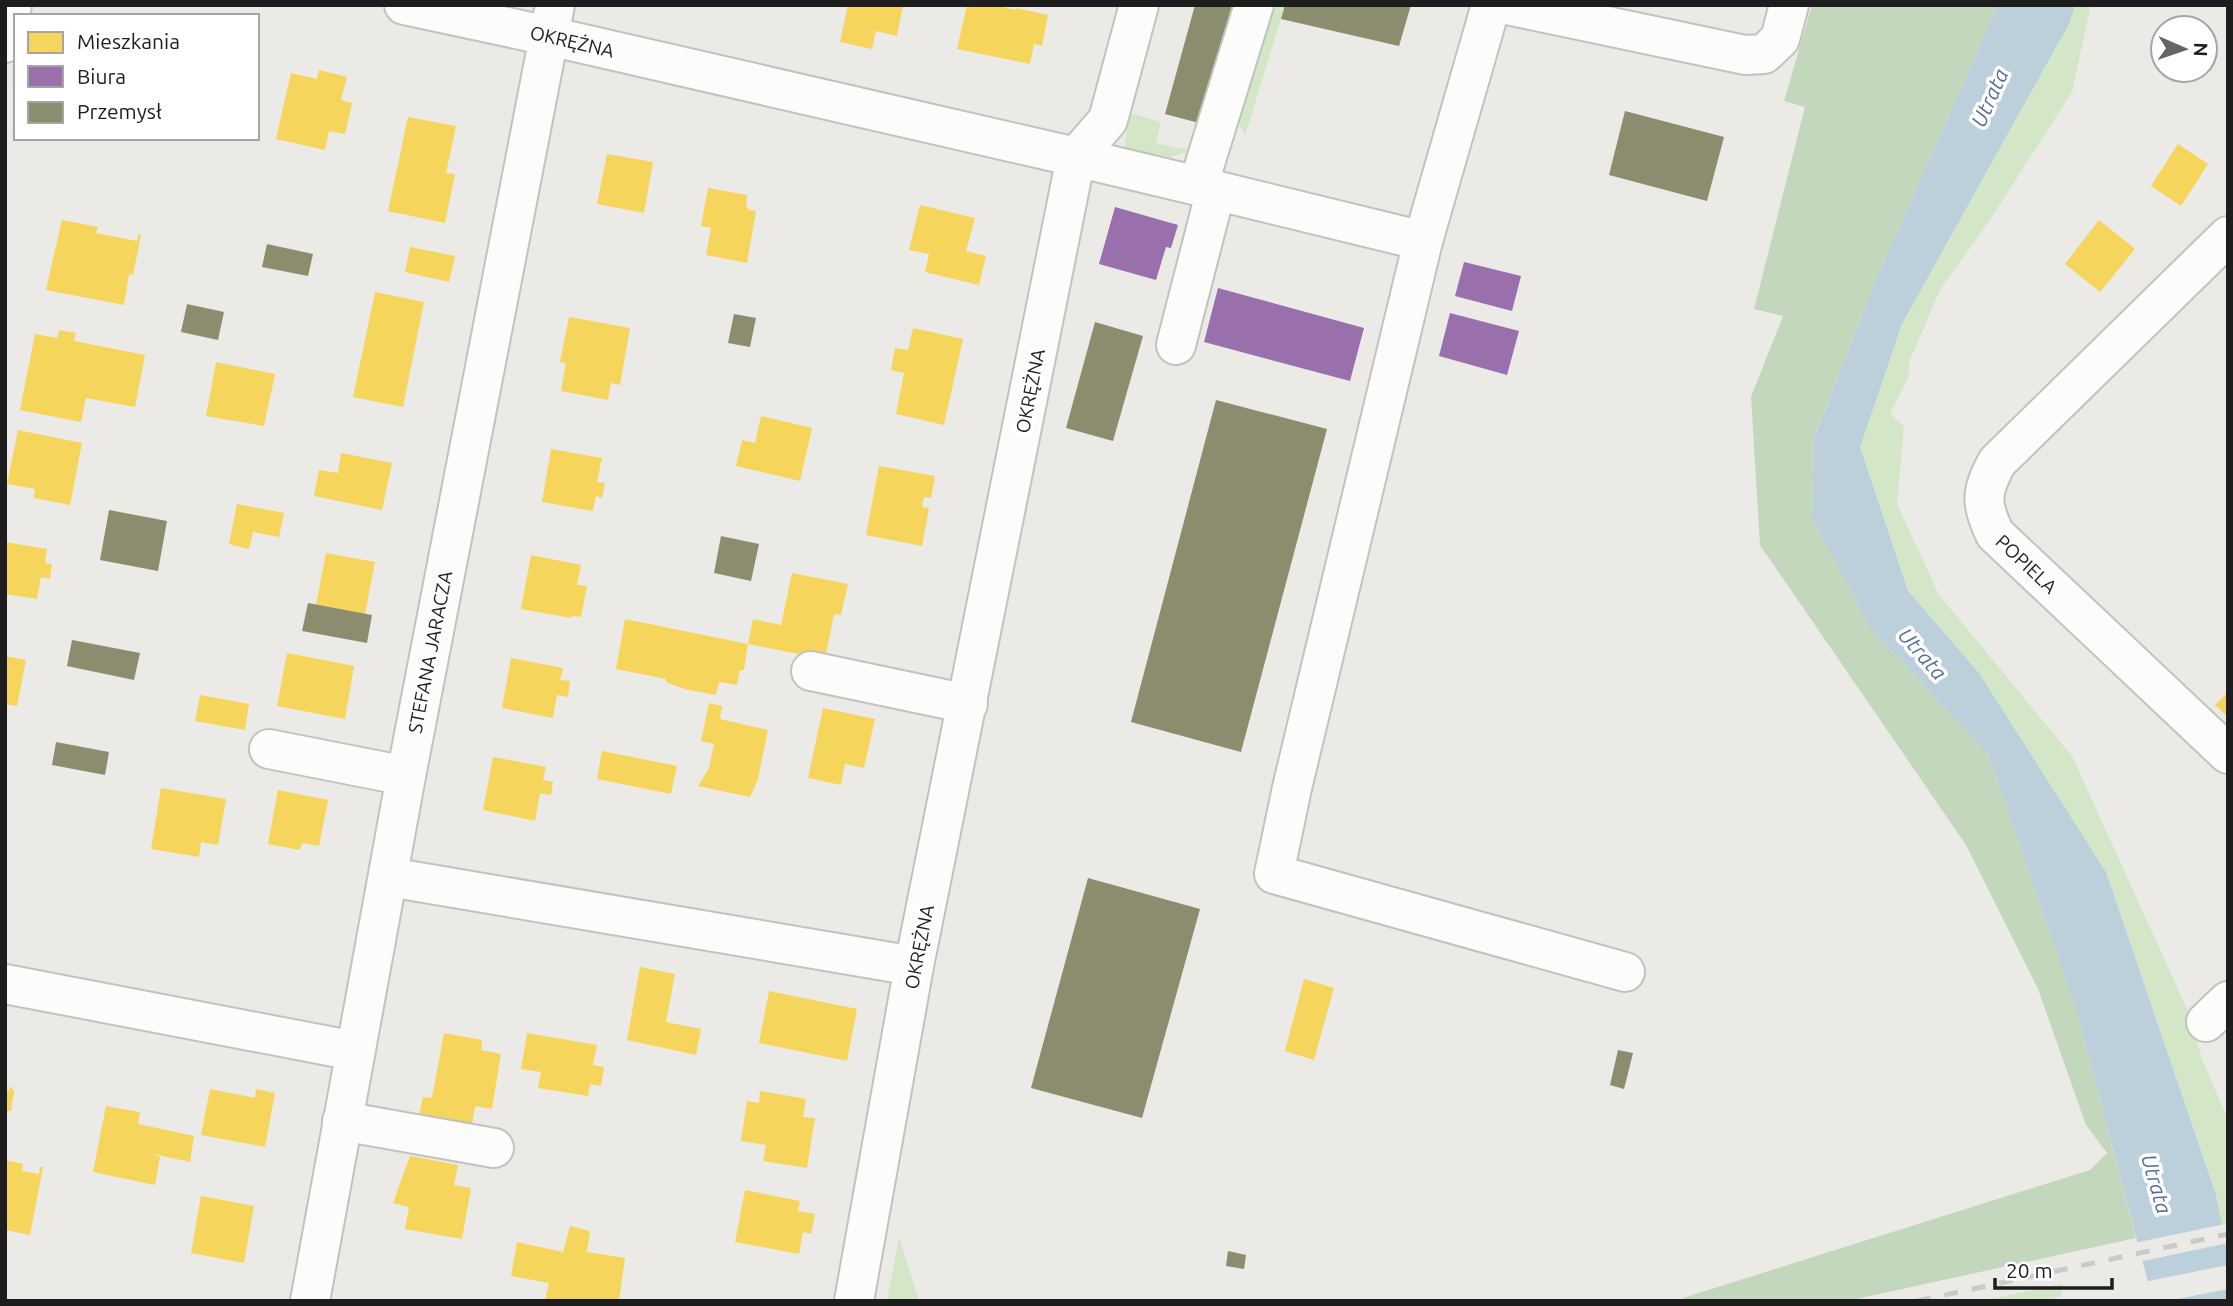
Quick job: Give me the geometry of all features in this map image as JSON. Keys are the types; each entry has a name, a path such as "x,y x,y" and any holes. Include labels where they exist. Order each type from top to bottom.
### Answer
{"street":[{"path":"5,44 12,5"},
{"name":"OKRĘŻNA","path":"404,5 552,21 1076,157 914,966 854,1301"},
{"path":"1139,5 1108,120 1076,157 1423,241"},
{"path":"1176,345 1207,188 1254,5"},
{"path":"1491,5 1423,241 1273,874 1625,972"},
{"path":"1507,5 1745,55 1764,54 1780,39 1789,5"},
{"name":"STEFANA JARACZA","path":"310,1301 406,776 552,21"},
{"name":"POPIELA","path":"2228,236 1997,462 1985,485 1986,514 1996,534 2228,754"},
{"path":"810,671 968,704"},
{"path":"269,749 406,776"},
{"path":"389,877 914,966"},
{"path":"5,984 355,1051"},
{"path":"342,1121 494,1149"}],"green space":[{"path":"1271,5 1285,5 1245,136 1238,120"},
{"path":"1812,5 1998,5 1875,282 1814,437 1812,518 1870,628 1988,754 2075,1004 2136,1238 1847,1301 1684,1301 1683,1298 2090,1170 2107,1153 2086,1125 2038,989 1966,845 1760,545 1751,397 1783,316 1754,309 1805,107 1784,101"},
{"path":"2075,5 2091,5 2072,92 1990,220 1940,290 1910,360 1908,378 1890,414 1904,426 1897,504 1939,595 2072,756 2188,1011 2202,1059 2228,1120 2228,1224 2221,1225 2216,1195 2106,872 1979,673 1908,591 1859,447 1902,324 2069,24"},
{"path":"1130,113 1161,122 1156,143 1192,151 1170,157 1124,149"},
{"path":"899,1237 919,1301 887,1301"},
{"path":"2061,1284 2062,1296 2040,1301 1981,1301"}],"water":[{"name":"Utrata","path":"1998,5 2075,5 2069,24 1902,324 1860,447 1908,591 1979,673 2106,872 2216,1195 2228,1257 2228,1301 2153,1301 2075,1005 1988,754 1870,628 1812,518 1814,438 1875,282"}],"pier":[{"path":"2225,1224 2228,1243 2138,1262 2134,1243"},
{"path":"2228,1265 2228,1289 2167,1301 2149,1301 2144,1282"}],"building: Mieszkania":[{"path":"848,5 903,5 897,36 876,31 872,49 840,42"},
{"path":"967,5 996,5 1048,15 1042,46 1034,44 1030,64 957,49"},
{"path":"319,70 347,77 341,100 352,103 345,134 329,131 325,150 276,139 291,73 317,79"},
{"path":"408,117 456,126 446,173 455,174 445,223 388,211"},
{"path":"2178,144 2208,164 2181,206 2151,186"},
{"path":"607,154 653,162 644,213 597,204"},
{"path":"708,188 747,195 746,205 749,210 756,211 747,263 706,255 711,228 701,226"},
{"path":"920,205 975,218 966,251 986,256 979,285 925,272 929,254 909,250"},
{"path":"62,220 98,227 96,233 137,241 138,234 141,235 133,275 129,274 124,305 46,290"},
{"path":"2099,220 2135,249 2100,292 2065,264"},
{"path":"410,247 455,256 449,282 405,272"},
{"path":"375,292 424,302 403,407 353,397"},
{"path":"569,317 630,328 620,385 611,383 608,400 561,391 566,363 560,362"},
{"path":"913,328 963,339 944,425 896,414 904,373 891,370 895,348 908,350"},
{"path":"59,330 76,333 74,341 145,355 135,407 86,398 81,422 20,410 35,334 57,338"},
{"path":"216,362 275,374 264,426 206,416"},
{"path":"761,416 812,428 800,481 736,466 742,440 755,443"},
{"path":"18,430 82,443 70,505 34,498 35,489 7,484"},
{"path":"551,449 602,458 597,482 605,483 602,498 596,496 593,511 542,502"},
{"path":"341,453 392,463 382,510 314,496 319,470 338,473"},
{"path":"879,466 935,476 931,498 924,497 922,507 929,508 922,546 866,535"},
{"path":"237,504 284,513 279,537 253,532 249,549 229,544"},
{"path":"5,542 47,549 45,563 52,564 50,579 41,577 37,599 5,594"},
{"path":"326,553 375,562 365,614 316,605"},
{"path":"531,555 581,565 577,585 587,586 581,617 571,618 521,609"},
{"path":"792,573 848,584 841,615 834,614 825,659 748,644 753,619 781,625"},
{"path":"625,619 748,644 744,670 740,670 737,685 719,682 716,695 684,689 666,682 666,679 616,669"},
{"path":"287,653 354,666 345,719 277,706"},
{"path":"5,656 26,660 17,706 5,704"},
{"path":"511,658 563,668 560,680 570,681 568,697 557,695 553,718 502,708"},
{"path":"2228,692 2228,717 2215,705"},
{"path":"200,695 249,704 245,730 195,721"},
{"path":"709,703 722,706 720,719 768,730 758,779 750,797 698,786 709,768 714,744 701,741"},
{"path":"823,708 875,719 864,768 845,764 841,785 808,778"},
{"path":"602,751 677,766 671,794 597,779"},
{"path":"493,757 546,767 543,780 553,782 551,795 540,793 535,821 483,810"},
{"path":"161,788 226,799 218,845 201,842 199,857 151,849"},
{"path":"278,790 328,800 319,846 302,843 300,850 268,844"},
{"path":"640,967 675,974 666,1022 701,1029 696,1055 627,1040"},
{"path":"1304,979 1334,988 1314,1060 1285,1051"},
{"path":"769,991 857,1009 847,1061 759,1043"},
{"path":"444,1033 482,1040 481,1050 501,1054 492,1109 475,1106 471,1131 418,1122 423,1097 432,1098"},
{"path":"527,1033 597,1045 593,1065 604,1067 601,1086 590,1084 588,1096 538,1088 541,1072 521,1069"},
{"path":"10,1086 14,1091 11,1111 5,1111 5,1090 9,1091"},
{"path":"210,1089 255,1098 256,1089 275,1093 265,1147 201,1135"},
{"path":"760,1091 806,1099 803,1117 815,1118 807,1168 763,1161 766,1145 741,1141 747,1101 759,1103"},
{"path":"106,1106 140,1112 138,1124 194,1136 190,1162 153,1154 160,1157 155,1185 93,1172"},
{"path":"410,1156 458,1165 454,1185 471,1188 462,1239 405,1229 409,1207 393,1203"},
{"path":"5,1160 23,1164 22,1171 39,1174 40,1167 43,1167 30,1235 5,1230"},
{"path":"745,1190 800,1201 798,1211 815,1214 811,1234 803,1232 799,1254 735,1242"},
{"path":"201,1196 254,1206 244,1263 191,1253"},
{"path":"570,1226 590,1231 587,1252 625,1258 619,1301 545,1301 549,1283 511,1276 517,1242 563,1252"}],"building: Biura":[{"path":"1115,207 1178,225 1171,248 1166,247 1156,280 1099,264"},
{"path":"1464,262 1521,276 1512,311 1455,296"},
{"path":"1218,288 1364,328 1350,381 1204,342"},
{"path":"1450,313 1519,331 1507,375 1439,356"}],"building: Przemysł":[{"path":"1195,5 1232,5 1199,123 1165,114"},
{"path":"1285,5 1411,5 1399,46 1281,19"},
{"path":"1625,111 1724,137 1707,201 1609,175"},
{"path":"267,244 313,254 308,276 262,267"},
{"path":"187,304 224,312 218,340 181,332"},
{"path":"734,314 756,318 750,347 728,343"},
{"path":"1095,322 1143,336 1113,441 1066,428"},
{"path":"1216,400 1327,429 1241,752 1131,722"},
{"path":"109,510 167,521 158,571 100,560"},
{"path":"721,536 759,544 751,581 714,573"},
{"path":"308,603 372,615 367,643 302,631"},
{"path":"72,640 140,653 134,680 67,666"},
{"path":"56,742 109,752 105,775 52,765"},
{"path":"1088,878 1200,909 1142,1118 1031,1088"},
{"path":"1618,1050 1633,1053 1624,1089 1610,1085"},
{"path":"1228,1251 1246,1255 1244,1269 1226,1266"}],"railway":[{"path":"1917,1301 2228,1234"}]}
